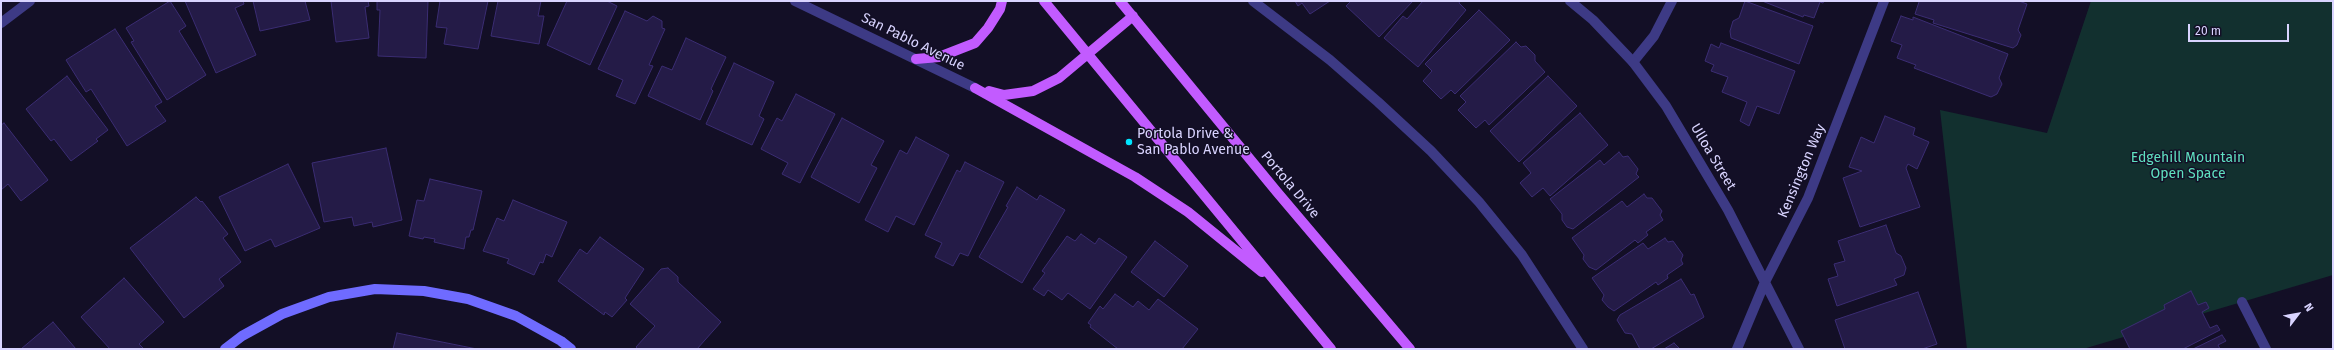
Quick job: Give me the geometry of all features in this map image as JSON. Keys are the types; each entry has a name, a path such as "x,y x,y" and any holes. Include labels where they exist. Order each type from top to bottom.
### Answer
{"main road":[{"path":"916,59 939,57 975,42 988,28 1000,9 1002,1"},
{"path":"1044,1 1331,349"},
{"name":"Portola Drive","path":"1120,1 1277,192 1410,349"},
{"path":"975,88 1004,95 1033,91 1059,78 1133,16"},
{"path":"975,88 1135,177 1188,212 1284,292"}],"street":[{"path":"1,23 30,1"},
{"name":"San Pablo Avenue","path":"795,1 975,88"},
{"path":"1253,1 1330,60 1378,102 1430,151 1480,202 1522,255 1583,349"},
{"name":"Ulloa Street","path":"1570,1 1593,20 1633,62 1666,106 1728,210 1799,349"},
{"path":"1633,62 1654,36 1672,1"},
{"name":"Kensington Way","path":"1737,349 1765,282 1808,198 1884,1"},
{"path":"225,349 242,336 282,314 329,297 375,289 424,291 468,299 516,316 561,341 571,349"},
{"path":"2242,302 2266,349"}],"green space":[{"name":"Edgehill Mountain Open Space","path":"2091,1 2333,1 2333,275 2083,349 1967,349 1940,110 2047,133"}],"building":[{"path":"170,1 186,26 179,31 206,75 167,100 131,42 134,41 126,28"},
{"path":"185,1 243,1 244,4 235,8 256,55 216,73"},
{"path":"253,1 305,1 310,20 260,31"},
{"path":"331,1 368,1 369,6 365,7 369,38 336,42"},
{"path":"377,1 428,1 426,58 378,56 380,10 377,10"},
{"path":"440,1 488,1 478,49 444,44 447,28 436,27"},
{"path":"498,1 541,1 538,16 544,16 539,44 491,36"},
{"path":"567,1 607,1 617,6 590,65 547,45"},
{"path":"1295,1 1330,1 1310,14 1302,3 1298,6"},
{"path":"1351,1 1413,1 1379,37 1346,6"},
{"path":"1423,1 1460,1 1459,3 1466,10 1418,67 1384,38 1403,16 1407,19"},
{"path":"1745,1 1813,26 1799,64 1731,38 1730,31 1733,21 1739,18"},
{"path":"1762,1 1824,1 1823,3 1820,2 1814,18 1804,15 1803,17"},
{"path":"1918,1 2019,1 2027,4 2018,30 2021,35 2017,45 2013,48 1933,23 1934,20 1915,14"},
{"path":"1479,10 1510,40 1455,94 1451,90 1441,99 1423,81 1432,71 1425,64"},
{"path":"625,11 647,21 653,16 662,21 662,28 665,29 649,65 653,66 635,104 616,96 623,80 598,69"},
{"path":"1901,16 1913,20 1913,17 2008,54 1999,78 2002,84 1997,94 1991,97 1914,68 1916,65 1897,58 1902,45 1891,41"},
{"path":"115,29 162,102 155,106 166,121 127,146 91,89 86,92 66,60"},
{"path":"686,38 726,57 711,89 713,91 700,120 648,96 662,66 672,70"},
{"path":"1516,42 1521,47 1526,46 1535,55 1535,61 1545,72 1489,125 1485,120 1476,128 1458,110 1466,102 1460,96"},
{"path":"1721,43 1795,71 1779,114 1757,106 1749,126 1740,121 1747,102 1722,92 1728,77 1711,71 1714,65 1705,61 1711,44 1719,48"},
{"path":"734,63 774,82 759,116 764,119 752,145 706,124"},
{"path":"67,76 108,130 96,139 98,141 71,161 54,139 51,141 26,109"},
{"path":"1548,76 1577,106 1519,162 1490,131"},
{"path":"796,94 835,114 800,183 782,174 788,163 761,149 777,118 782,121"},
{"path":"1580,113 1608,145 1550,196 1543,188 1532,197 1520,183 1531,173 1523,163"},
{"path":"1885,116 1915,128 1913,135 1929,142 1917,169 1908,164 1906,168 1920,207 1860,227 1843,178 1862,171 1849,167 1861,137 1874,143"},
{"path":"842,118 884,141 871,165 877,168 859,203 811,177"},
{"path":"4,123 48,180 21,201 8,184 1,190 1,125"},
{"path":"916,137 949,155 914,225 896,216 888,232 865,220 900,150 907,154"},
{"path":"386,148 402,220 373,227 372,222 354,226 352,217 324,222 312,163"},
{"path":"1619,152 1623,157 1628,156 1638,169 1636,174 1639,177 1573,229 1567,227 1562,220 1562,214 1550,199 1600,160 1604,165"},
{"path":"965,162 1004,182 968,256 960,253 953,266 935,257 942,243 925,235 957,170 960,172"},
{"path":"288,164 320,228 275,247 271,239 245,251 219,197"},
{"path":"430,179 482,191 473,230 471,230 469,237 466,237 464,249 434,242 435,239 424,237 423,239 409,236 417,200 424,201"},
{"path":"1017,187 1037,200 1040,195 1065,210 1022,283 979,257 1008,207 1006,206"},
{"path":"1644,194 1647,198 1652,198 1662,211 1660,215 1663,220 1646,232 1648,235 1638,243 1635,240 1596,270 1589,267 1583,259 1584,255 1572,238 1622,201 1627,207"},
{"path":"196,197 201,202 202,201 228,234 223,238 241,262 219,279 224,286 184,318 130,248"},
{"path":"513,200 567,222 552,257 546,254 543,263 540,262 534,275 507,263 509,259 483,251 497,218 504,221"},
{"path":"1886,225 1896,253 1901,256 1906,268 1904,275 1894,279 1897,285 1837,306 1828,279 1838,276 1834,264 1845,261 1838,241"},
{"path":"1081,234 1095,244 1099,238 1127,257 1090,309 1068,293 1062,300 1048,290 1044,296 1033,289 1045,273 1042,271 1067,236 1075,241"},
{"path":"600,237 644,269 625,298 627,300 612,317 605,312 604,315 558,281 580,249 587,254"},
{"path":"1665,238 1668,242 1673,241 1683,255 1681,260 1683,264 1667,275 1668,278 1658,285 1656,282 1614,311 1608,307 1602,300 1604,295 1592,278 1643,243 1648,249"},
{"path":"1155,241 1188,266 1164,297 1131,272"},
{"path":"668,268 678,277 678,282 721,322 697,349 638,349 636,347 655,326 630,304 661,269"},
{"path":"124,278 164,322 139,344 144,349 110,349 81,317"},
{"path":"1681,279 1691,295 1694,294 1704,317 1651,349 1640,349 1632,334 1625,333 1617,320 1620,315"},
{"path":"2191,291 2198,305 2206,302 2209,308 2202,312 2210,328 2217,325 2220,330 2183,349 2130,349 2121,331 2165,309 2164,305"},
{"path":"1918,292 1937,344 1922,349 1845,349 1835,320"},
{"path":"1115,294 1133,307 1138,301 1149,310 1158,299 1198,329 1182,349 1118,349 1090,327 1091,325 1088,323 1100,306 1103,309"},
{"path":"53,322 76,349 21,349"},
{"path":"397,333 477,349 393,349"},
{"path":"2222,335 2226,341 2218,345 2220,349 2193,349"},
{"path":"1674,343 1680,349 1664,349"}],"place":[{"name":"Portola Drive & San Pablo Avenue","path":"1129,142"}]}
